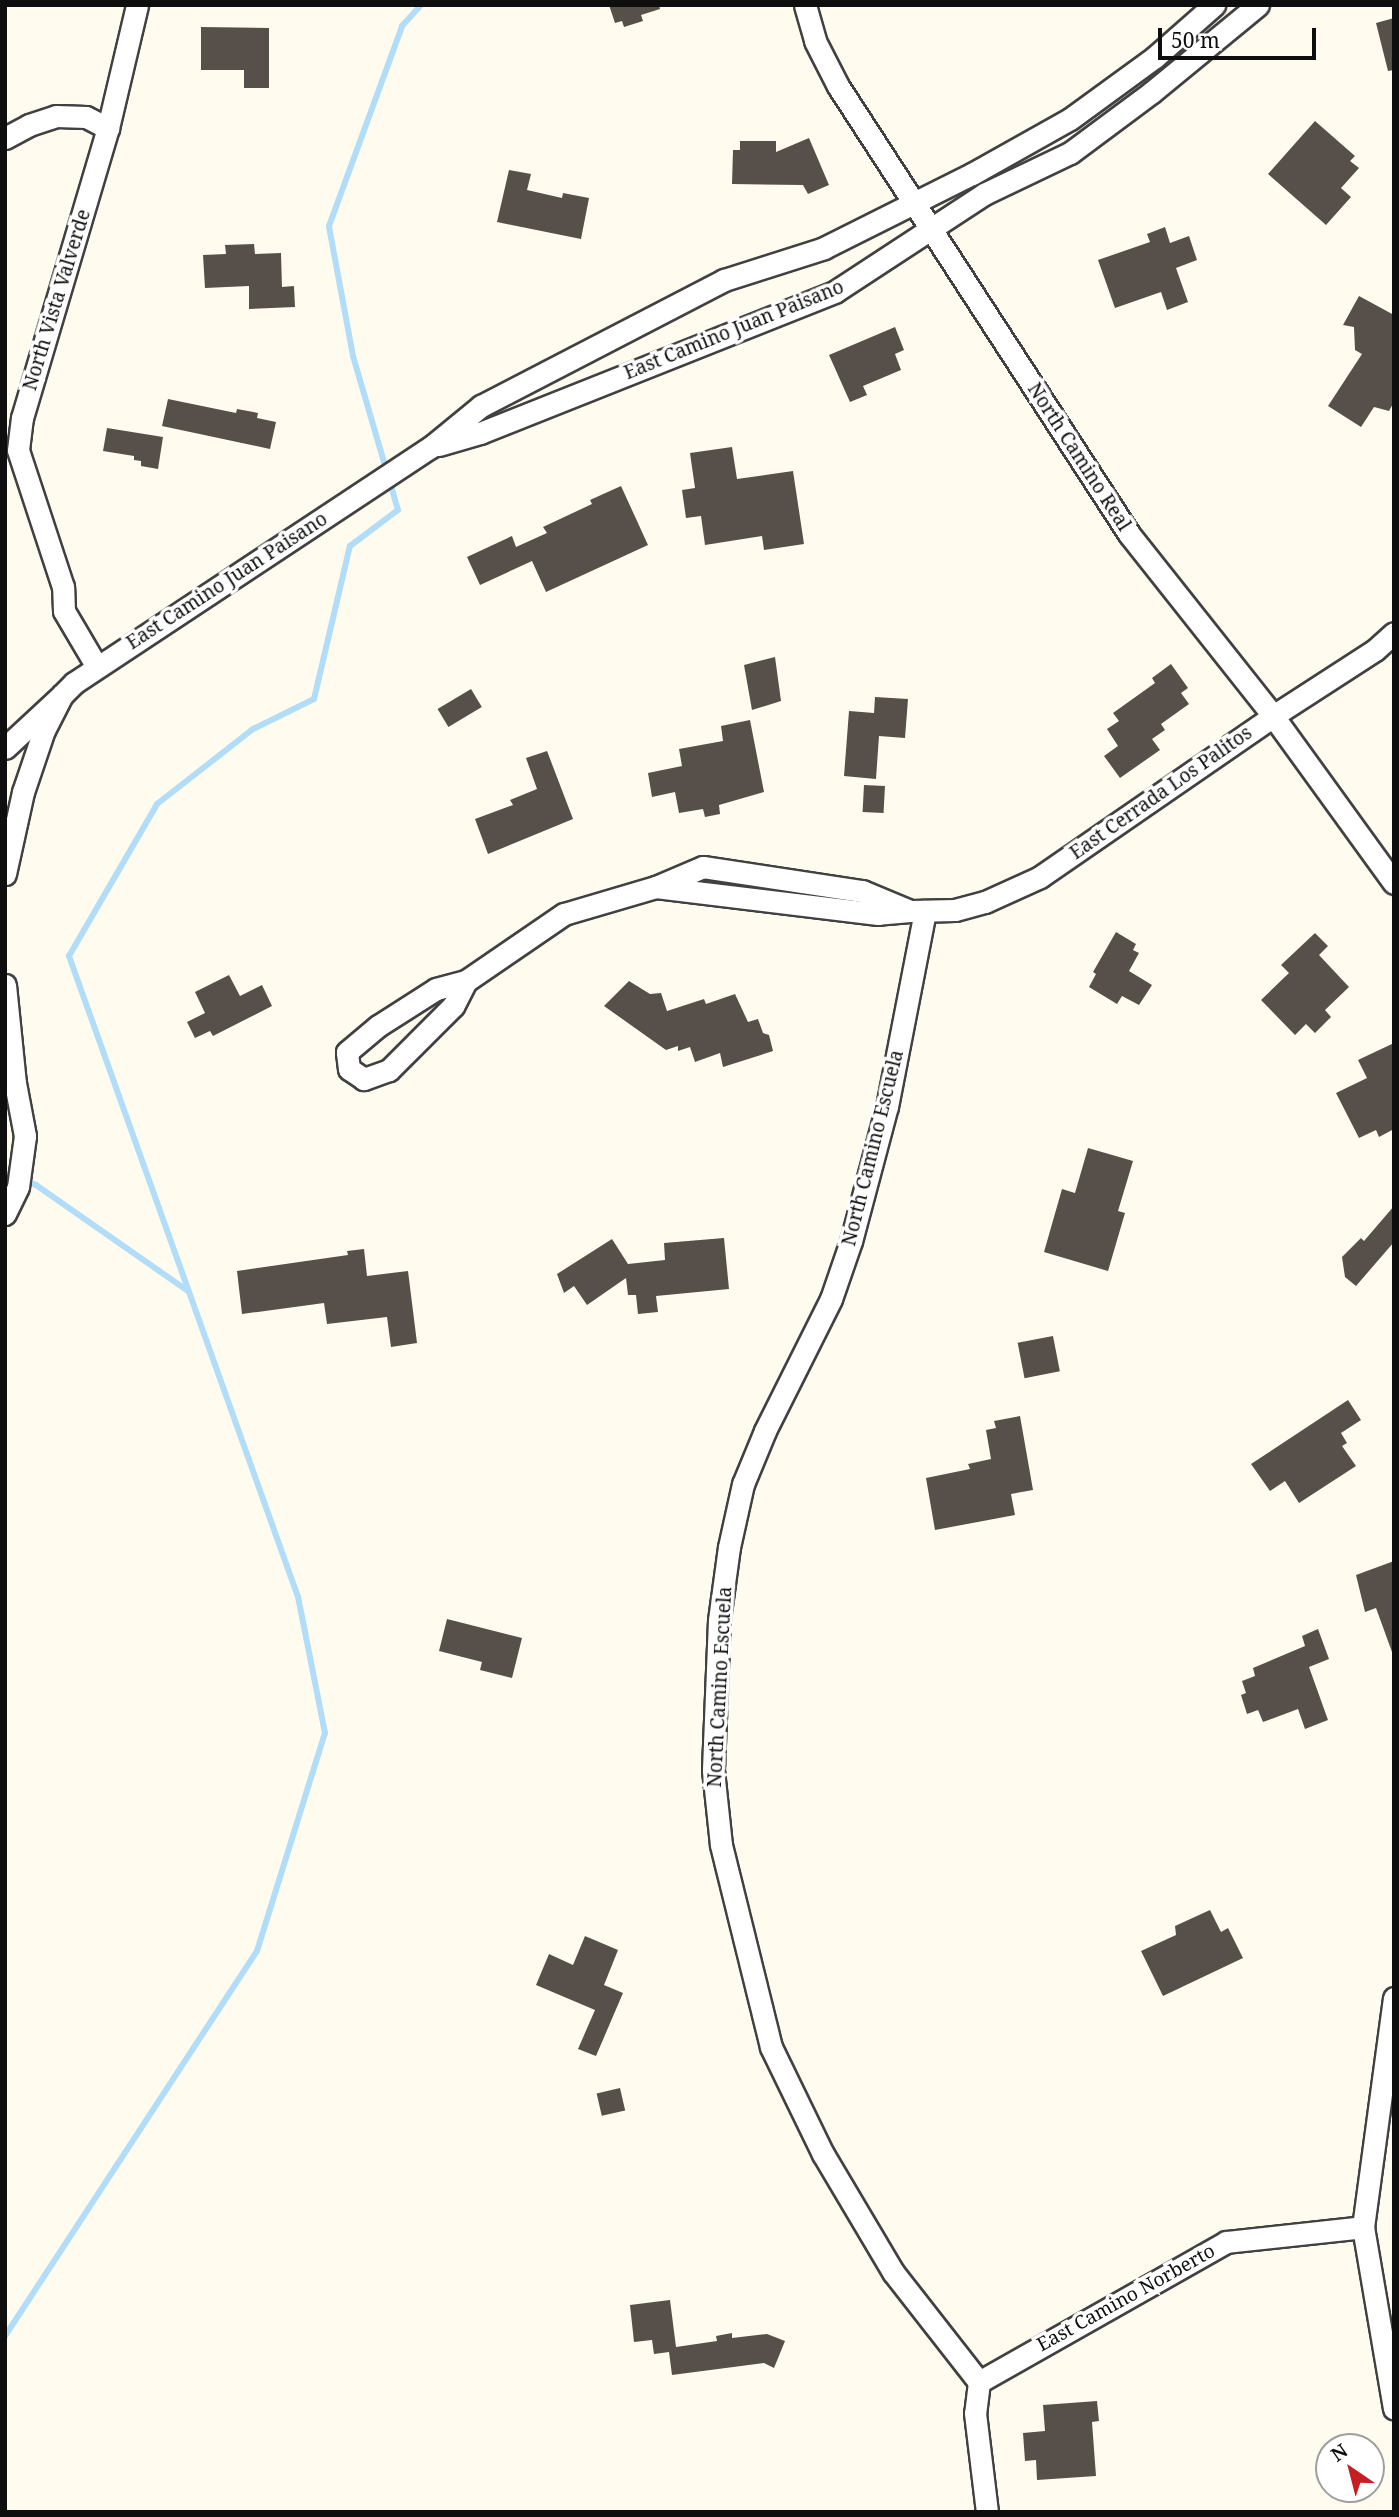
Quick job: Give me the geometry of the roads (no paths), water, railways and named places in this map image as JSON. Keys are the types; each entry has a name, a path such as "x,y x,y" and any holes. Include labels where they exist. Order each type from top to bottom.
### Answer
{"street":[{"name":"North Vista Valverde","path":"97,667 64,611 63,587 18,450 22,418 108,128 137,5"},
{"name":"North Camino Real","path":"805,5 815,41 838,86 1129,534 1273,716 1394,883"},
{"name":"East Camino Juan Paisano","path":"5,748 74,683 430,447 481,406 724,281 824,248 915,204 1070,119 1155,57 1213,5"},
{"name":"East Camino Juan Paisano","path":"430,447 481,433 836,291 984,194 1070,153 1152,92 1258,5"},
{"path":"5,138 29,125 56,116 86,117 108,128"},
{"name":"East Cerrada Los Palitos","path":"466,981 453,1006 388,1070 364,1079 349,1069 347,1052 378,1026 436,989 466,981 564,914 656,887 878,914 956,910 985,902 1040,877 1273,716 1375,650 1394,633"},
{"name":"East Camino Juan Paisano","path":"5,874 23,792 44,730 62,695"},
{"name":"North Camino Escuela","path":"917,911 884,1118 851,1241 831,1299 765,1431 743,1483 729,1547 719,1620 713,1770 721,1845 771,2047 823,2154 893,2272 979,2382"},
{"path":"5,985 15,1083 25,1136 18,1188 5,1214"},
{"path":"1394,1998 1363,2227 1394,2408"},
{"name":"East Camino Norberto","path":"979,2382 1226,2242 1363,2227"},
{"path":"979,2382 975,2413 987,2512"}],"waterway":[{"path":"5,2336 257,1951 325,1733 298,1597 69,956 157,804 253,729 314,699 350,546 398,510 353,356 329,226 402,26 421,5"},
{"path":"5,1173 36,1185 188,1291"}]}
